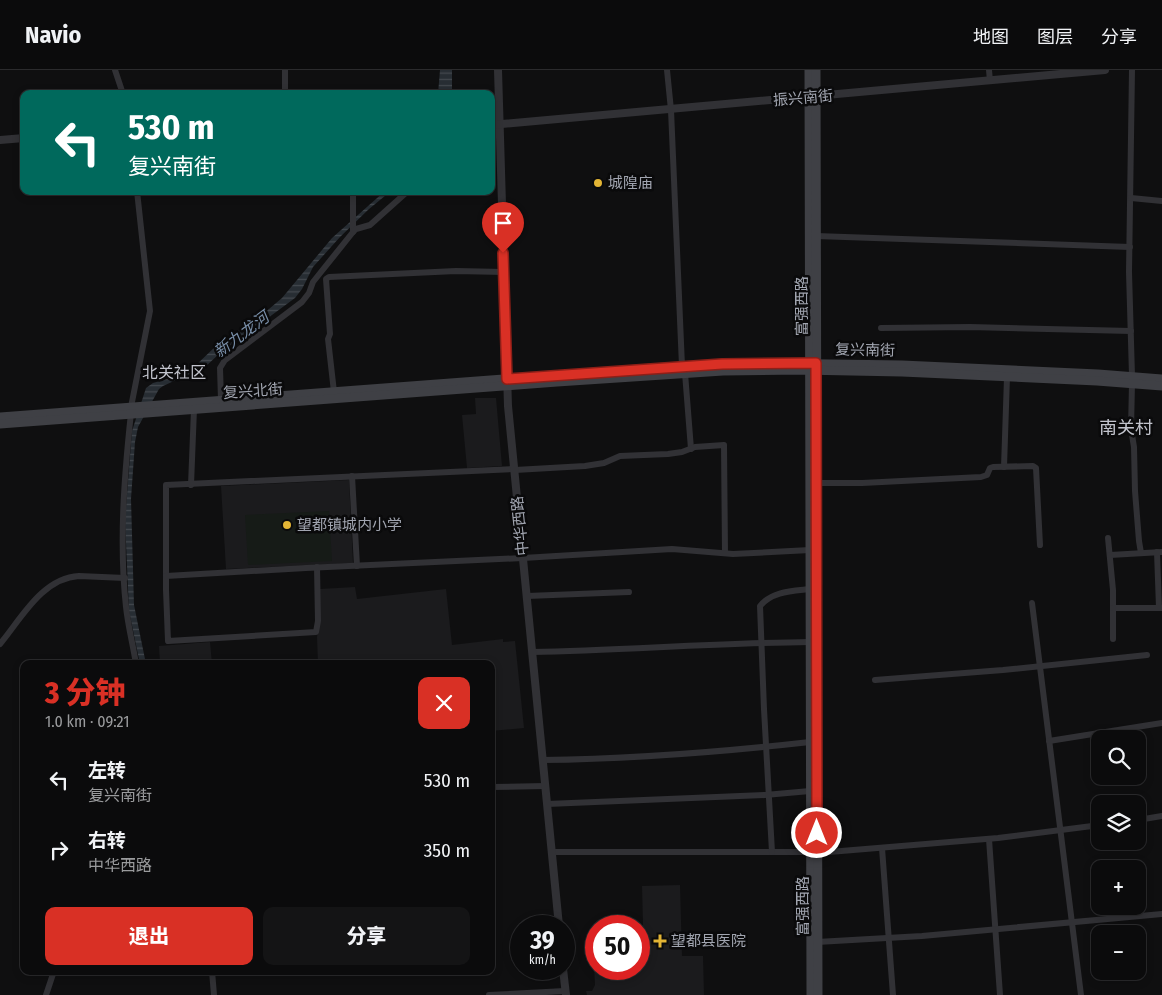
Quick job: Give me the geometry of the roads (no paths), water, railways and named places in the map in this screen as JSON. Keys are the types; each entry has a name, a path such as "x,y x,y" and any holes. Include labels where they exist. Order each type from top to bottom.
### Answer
{"main road":[{"path":"809,70 813,97"},
{"path":"813,97 816,70"},
{"name":"富强西路","path":"813,97 816,236 810,550 810,791 814,852 818,995"},
{"name":"富强西路","path":"811,995 814,852 816,483 813,367 813,97"},
{"name":"复兴南街","path":"813,367 1007,376 1132,380 1162,379"},
{"name":"复兴南街","path":"507,382 683,370 760,370 813,367 965,368 1132,380 1162,386"},
{"name":"复兴北街","path":"152,409 221,400 507,382"},
{"name":"复兴北街","path":"0,417 152,409 194,409 507,382"},
{"name":"复兴北街","path":"0,424 133,410"}],"street":[{"path":"115,70 122,90"},
{"path":"285,70 286,90"},
{"name":"中华西路","path":"498,70 507,382 558,915"},
{"path":"667,70 671,110 683,370 691,449"},
{"path":"989,70 990,81"},
{"name":"振兴南街","path":"495,125 1105,70"},
{"path":"1132,70 1130,247 1132,331 1131,429 1134,447 1138,541 1141,554"},
{"path":"0,140 20,138"},
{"path":"135,660 126,608 123,488 133,410 150,312 137,195"},
{"path":"353,195 353,230"},
{"path":"221,400 221,364 306,298 313,282 353,230 370,225 404,195"},
{"path":"1131,198 1162,201"},
{"path":"816,236 1130,247"},
{"path":"334,392 328,340 330,334 326,279 329,277 456,271 504,272"},
{"path":"881,328 970,327 1132,331"},
{"path":"1004,467 1007,376"},
{"path":"191,484 194,409"},
{"path":"317,567 318,621 316,632 168,641 166,485 586,466 604,463 620,456 675,453 724,445 725,553"},
{"path":"816,483 862,483 981,476 993,467 1033,466 1036,468 1040,546"},
{"path":"352,476 357,566"},
{"path":"1108,538 1113,608 1113,639"},
{"path":"166,576 672,549 725,553 810,550"},
{"path":"1110,555 1160,552 1160,608 1113,608"},
{"path":"0,644 32,602 54,584 72,576 125,578"},
{"path":"772,852 760,606 766,599 785,592 810,589"},
{"path":"527,596 629,592"},
{"path":"1032,603 1081,995"},
{"path":"532,652 810,642"},
{"path":"875,680 1147,655"},
{"path":"1049,741 1162,723"},
{"path":"542,760 612,759 705,753 810,742"},
{"path":"495,787 545,786"},
{"path":"547,804 810,791"},
{"path":"1146,819 1162,816"},
{"path":"551,852 814,852 989,839 1091,826"},
{"path":"989,839 1000,995"},
{"path":"882,848 893,995"},
{"path":"817,942 888,938 1162,914"},
{"path":"46,995 53,975"},
{"path":"212,975 214,995"},
{"path":"489,995 566,993 564,980"}],"water":[{"path":"440,70 452,70 452,90 438,90"},
{"name":"新九龙河","path":"380,195 386,195 340,237 313,267 302,289 295,298 219,354 205,367 159,389 138,427 135,442 131,499 134,605 145,660 139,660 129,611 125,520 132,431 146,388 153,383 171,378 194,367 216,346 269,309 282,298 332,238"}],"place":[{"name":"城隍庙","path":"598,183"},
{"name":"望都镇城内小学","path":"287,525"},
{"name":"望都县医院","path":"660,941"}],"district":[{"name":"北关社区","path":"174,372"},
{"name":"南关村","path":"1126,428"}]}
